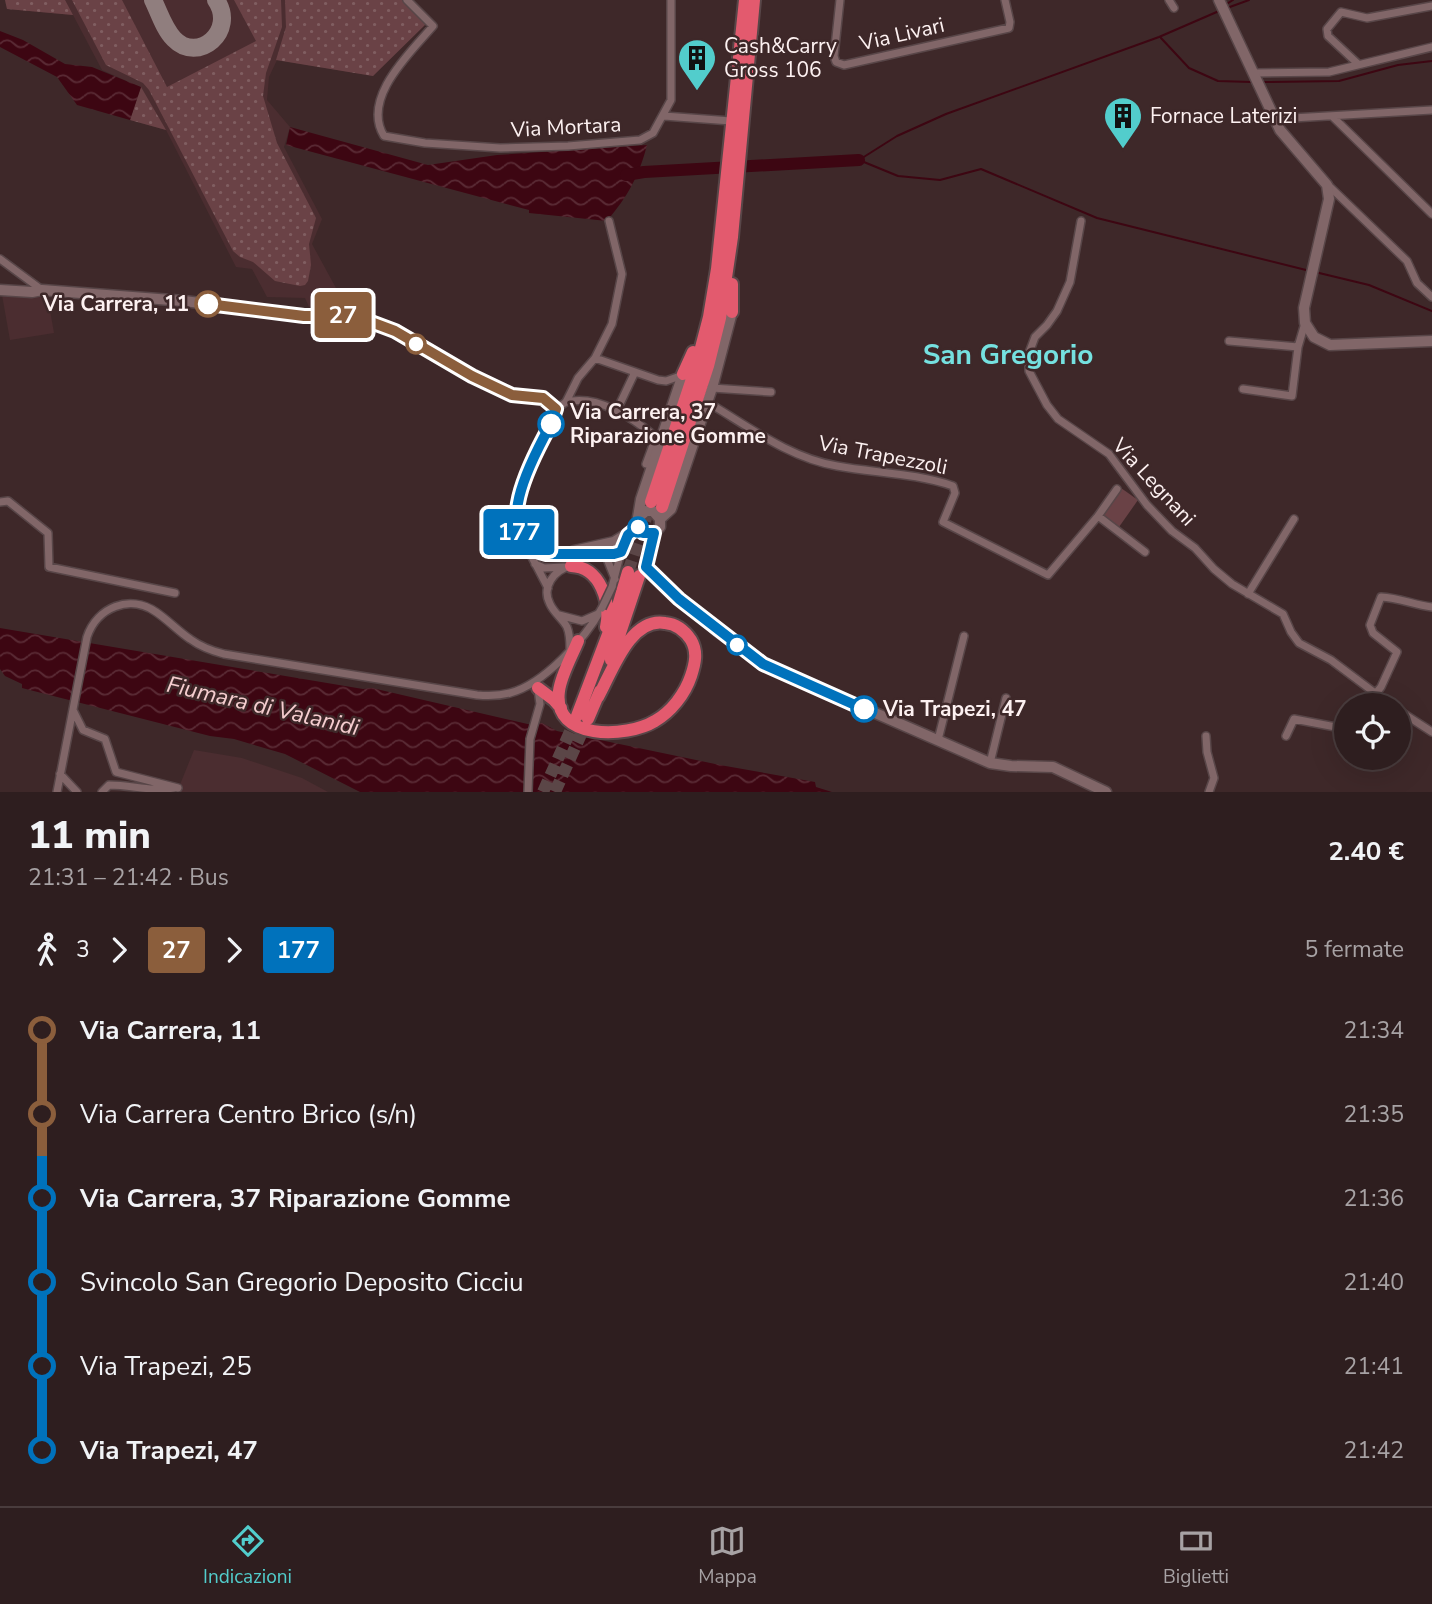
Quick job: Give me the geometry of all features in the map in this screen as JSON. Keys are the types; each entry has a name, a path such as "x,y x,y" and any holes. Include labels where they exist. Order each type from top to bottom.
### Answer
{"highway":[{"path":"658,509 709,317 728,222 745,0"},
{"path":"734,129 754,0"},
{"path":"728,222 732,237 732,312"},
{"path":"658,509 708,366 720,318 732,237"},
{"path":"683,374 709,317"},
{"path":"571,566 586,569 594,576 607,605 607,624 592,696"},
{"path":"582,718 634,574"},
{"path":"536,685 555,700 569,722 579,727 605,733 637,729 653,722 674,705 689,682 695,658 689,637 676,626 666,623 649,624 639,629 592,696"},
{"path":"561,709 559,689 574,645"}],"street":[{"name":"Via Mortara","path":"407,0 433,26 393,72 378,107 380,129 384,136 425,143 500,148 568,146 640,140 653,133 664,116"},
{"path":"671,0 671,100 664,116 734,129"},
{"name":"Via Livari","path":"840,0 834,56 836,62 844,65 1009,28 1005,0"},
{"path":"1169,0 1174,8"},
{"path":"1219,0 1280,130 1328,185 1407,261 1417,283 1432,297"},
{"path":"1357,64 1328,36 1327,29 1341,12 1367,18 1432,6"},
{"path":"1255,75 1329,72 1432,47"},
{"path":"1275,119 1432,110"},
{"path":"1334,117 1432,214"},
{"path":"1243,389 1292,396 1308,286 1329,199 1328,185"},
{"path":"566,402 578,378 595,358 612,324 622,274 609,221"},
{"name":"Via Legnani","path":"1081,221 1070,282 1057,311 1035,337 1029,353 1029,371 1047,405 1058,419 1109,454 1147,505 1214,569 1248,594 1283,614 1299,643 1331,660 1373,693"},
{"path":"0,259 42,290"},
{"path":"0,290 42,290 184,301 304,316 345,314 395,331 472,376 512,395 543,398 556,409"},
{"path":"57,792 87,637 94,622 113,606 141,604 155,611 191,640 224,654 477,695 511,693 536,685 574,645 600,611 613,583 628,535 643,512 650,510 656,513 658,509 671,509 712,388 732,312"},
{"path":"1304,323 1314,337 1330,345 1432,341"},
{"path":"1229,341 1298,347"},
{"path":"595,358 658,380 667,385 675,399"},
{"path":"617,411 635,372"},
{"path":"658,509 660,527 654,533 643,533 638,522 641,499 683,374"},
{"path":"658,380 666,381 683,374"},
{"path":"712,388 771,392"},
{"path":"574,645 568,629 549,601 548,588 530,556 518,523 519,496 532,458 555,416 556,409 566,402 580,400 633,418 656,437 646,464"},
{"name":"Via Trapezzoli","path":"707,402 795,455 835,466 873,470 953,486 955,493 943,522 1048,575 1098,516"},
{"path":"1117,489 1098,516 1145,552"},
{"path":"0,502 8,502 48,533 49,567 175,593"},
{"path":"1248,594 1294,519"},
{"path":"654,533 654,541 646,559 647,569 717,631 763,664 990,763 1053,767 1106,792"},
{"path":"560,555 614,542 628,535"},
{"path":"524,542 537,552 560,555 621,552"},
{"path":"614,542 619,545 621,552"},
{"path":"601,554 607,559 613,583"},
{"path":"530,556 541,568 571,566"},
{"path":"548,588 556,573 571,566"},
{"path":"1377,693 1397,652 1373,633 1370,625 1381,597 1399,598 1412,604 1432,607"},
{"path":"556,612 582,621 600,611"},
{"path":"937,740 964,636"},
{"path":"528,792 530,738 540,704 536,685"},
{"path":"990,763 1006,698"},
{"path":"73,710 83,730 105,739 116,772 178,788 155,791 130,785 109,785"},
{"path":"1411,718 1432,732"},
{"path":"1286,736 1294,719 1334,727"},
{"path":"1206,736 1214,778 1209,792"},
{"path":"102,792 109,785 111,761"},
{"path":"61,774 78,792"}],"shaded area":[{"path":"5,0 402,0 389,59 373,76 277,60 269,77 267,100 290,127 284,147 322,219 312,244 348,310 323,312 319,304 309,307 305,298 267,297 252,269 236,267 166,130 130,120 140,87 102,70 73,15 7,9"},
{"path":"5,0 65,0 73,15 7,9"},
{"path":"72,0 122,0 167,87 256,41 234,0 281,0 282,27 266,73 263,96 277,143 316,218 309,244 311,265 305,285 275,281 253,262 233,251 149,90 143,83 106,65"},
{"path":"285,0 402,0 426,24 373,76 276,60 286,27"},
{"path":"141,87 166,130 130,120"},
{"path":"44,292 47,293 54,333 10,340 2,295 35,294 38,297"},
{"path":"1121,488 1138,500 1119,527 1102,514"},
{"path":"194,750 242,758 302,778 328,792 177,792"}],"water":[{"path":"0,31 23,40 65,64 92,67 141,87 130,120 77,105 57,77 0,47"},
{"path":"290,127 428,165 497,155 647,145 632,185 607,221 529,213 529,210 286,145"},
{"name":"Fiumara di Valanidi","path":"0,628 363,689 372,688 532,725 542,723 557,731 815,782 816,787 832,792 360,792 285,754 234,739 210,736 22,688 22,684 5,676 0,669"}],"waterway":[{"path":"1225,5 1233,0"},
{"path":"1227,8 1249,0"},
{"path":"859,160 897,136 946,114 1159,37 1219,11"},
{"path":"1161,38 1189,68 1218,81 1251,82"},
{"path":"1264,82 1339,81 1398,65 1432,61"},
{"path":"859,160 898,176 940,180 981,169 1097,218 1310,271"},
{"path":"626,175 859,160"},
{"path":"1315,272 1369,285 1432,311"}],"taxiway":[{"path":"153,0 170,35 184,46 194,48 203,46 218,33 222,23 216,0"}],"tunnel":[{"path":"628,572 651,503"},
{"path":"543,792 577,716"},
{"path":"555,792 588,719"}],"bus line":[{"name":"27","path":"208,304 304,316 345,314 372,321 512,395 543,398 551,402 556,409 551,424"},
{"name":"177","path":"551,424 532,458 519,496 518,523 524,542 537,552 546,554 614,554 621,552 628,535 638,527 643,533 654,533 654,541 645,564 647,569 717,631 778,672 844,698 864,709"}],"place":[{"name":"Cash&Carry Gross 106","path":"697,92"},
{"name":"Fornace Laterizi","path":"1123,150"},
{"name":"Via Carrera, 11","path":"208,304"},
{"name":"Via Carrera, 37 Riparazione Gomme","path":"551,424"},
{"name":"Via Trapezi, 47","path":"864,709"}],"district":[{"name":"San Gregorio","path":"1008,355"}]}
